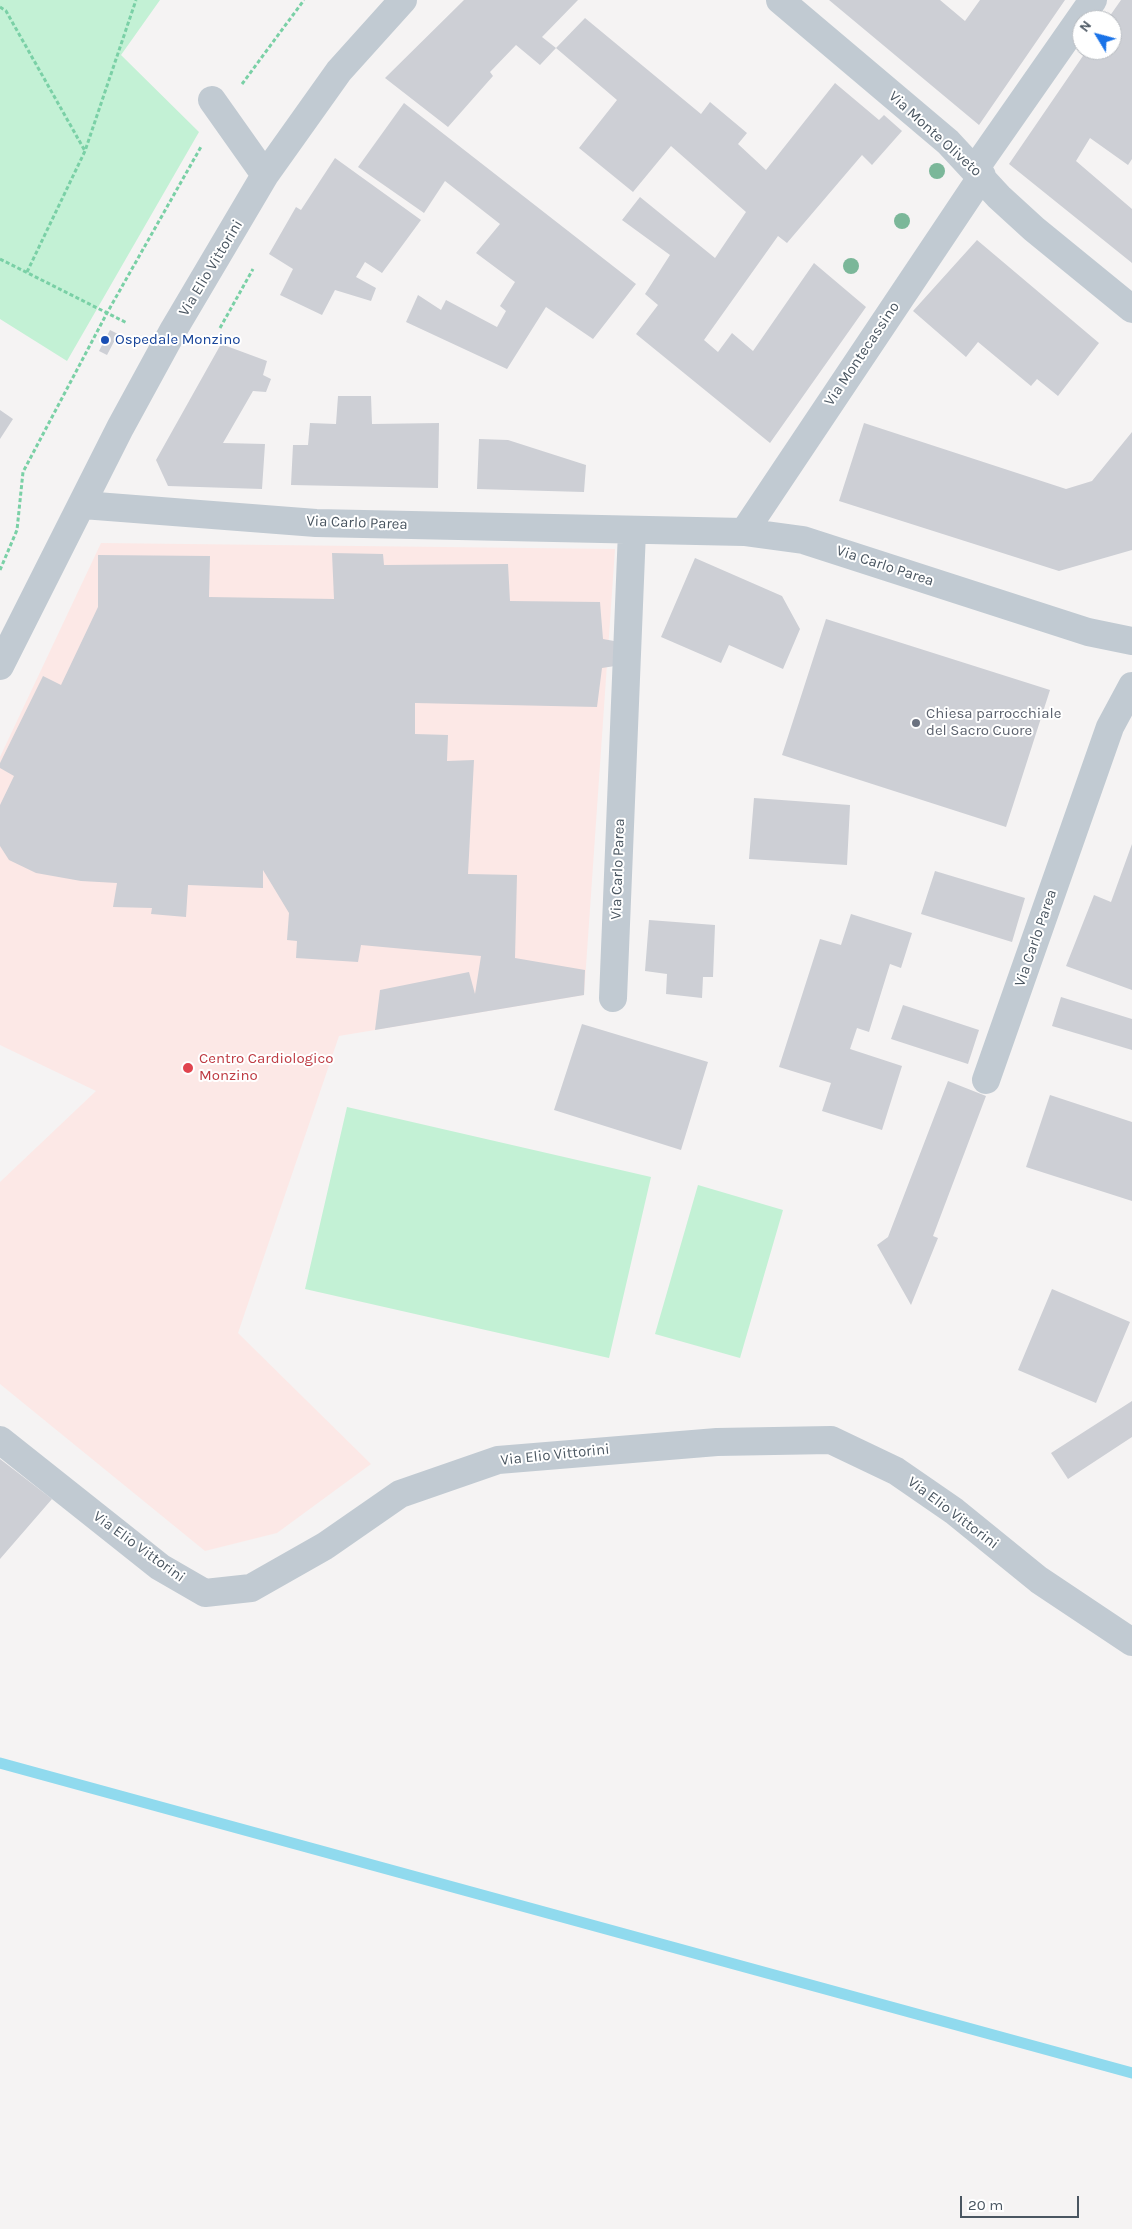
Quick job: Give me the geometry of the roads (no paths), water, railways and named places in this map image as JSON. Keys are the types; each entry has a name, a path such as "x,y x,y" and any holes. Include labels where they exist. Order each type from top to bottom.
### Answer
{"street":[{"name":"Via Elio Vittorini","path":"0,666 120,428 174,329 265,175 339,71 403,0"},
{"name":"Via Monte Oliveto","path":"780,0 948,142 999,197 1034,229 1132,309"},
{"name":"Via Montecassino","path":"744,532 1093,0"},
{"path":"217,106 265,175"},
{"name":"Via Carlo Parea","path":"82,505 316,523 744,532 803,540 1088,632 1132,641"},
{"name":"Via Carlo Parea","path":"613,998 632,531"},
{"name":"Via Carlo Parea","path":"986,1080 1110,727 1132,686"},
{"name":"Via Elio Vittorini","path":"0,1440 160,1567 205,1593 251,1588 325,1546 400,1494 498,1460 718,1442 831,1440 896,1471 954,1510 1039,1580 1132,1642"}],"waterway":[{"path":"0,1763 1132,2073"}],"place":[{"name":"Ospedale Monzino","path":"105,340"},
{"name":"Chiesa parrocchiale del Sacro Cuore","path":"916,723"},
{"name":"Centro Cardiologico Monzino","path":"188,1068"}]}
